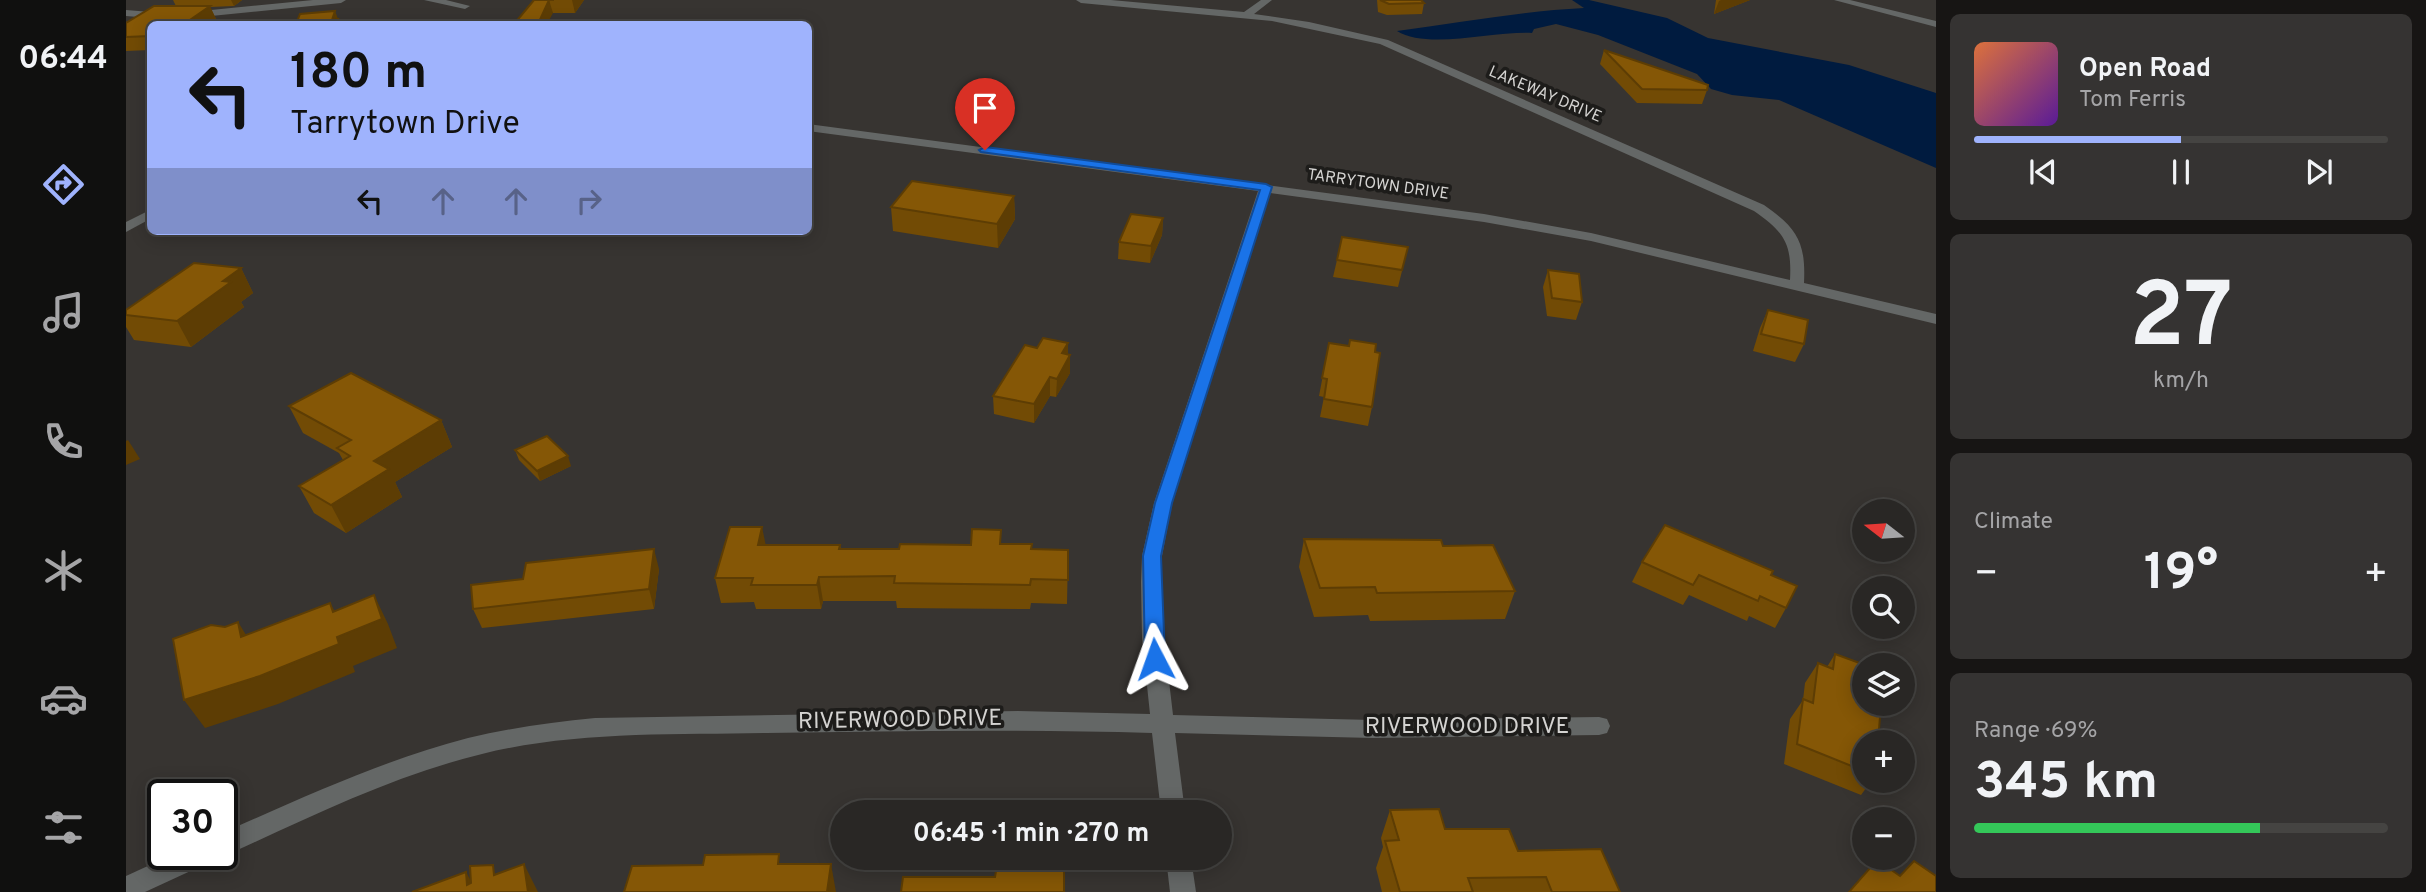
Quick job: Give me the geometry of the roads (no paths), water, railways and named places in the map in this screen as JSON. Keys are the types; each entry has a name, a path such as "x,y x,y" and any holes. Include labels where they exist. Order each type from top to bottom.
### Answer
{"street":[{"path":"182,15 261,11 341,0"},
{"path":"429,0 465,6"},
{"name":"LAKEWAY DRIVE","path":"1081,0 1246,15 1319,25 1384,42 1731,194 1775,218 1793,237 1799,257 1797,285"},
{"path":"1246,15 1267,0"},
{"path":"1839,0 1936,24"},
{"path":"126,13 171,16"},
{"name":"TARRYTOWN DRIVE","path":"812,128 1266,187 1560,231 1936,319"},
{"path":"1172,800 1153,638 1152,556 1163,503 1266,187"},
{"path":"126,228 147,216"},
{"name":"RIVERWOOD DRIVE","path":"238,838 391,773 448,753 548,732 710,723 1018,720 1373,729 1599,726"},
{"path":"126,888 166,870"},
{"path":"1180,870 1183,892"}],"water":[{"path":"1572,0 1589,0 1667,18 1708,38 1849,65 1936,93 1936,168 1779,100 1732,95 1711,89 1697,74 1598,35 1556,24 1534,29 1532,33 1443,39 1425,39 1397,31 1513,14 1584,8"}]}
